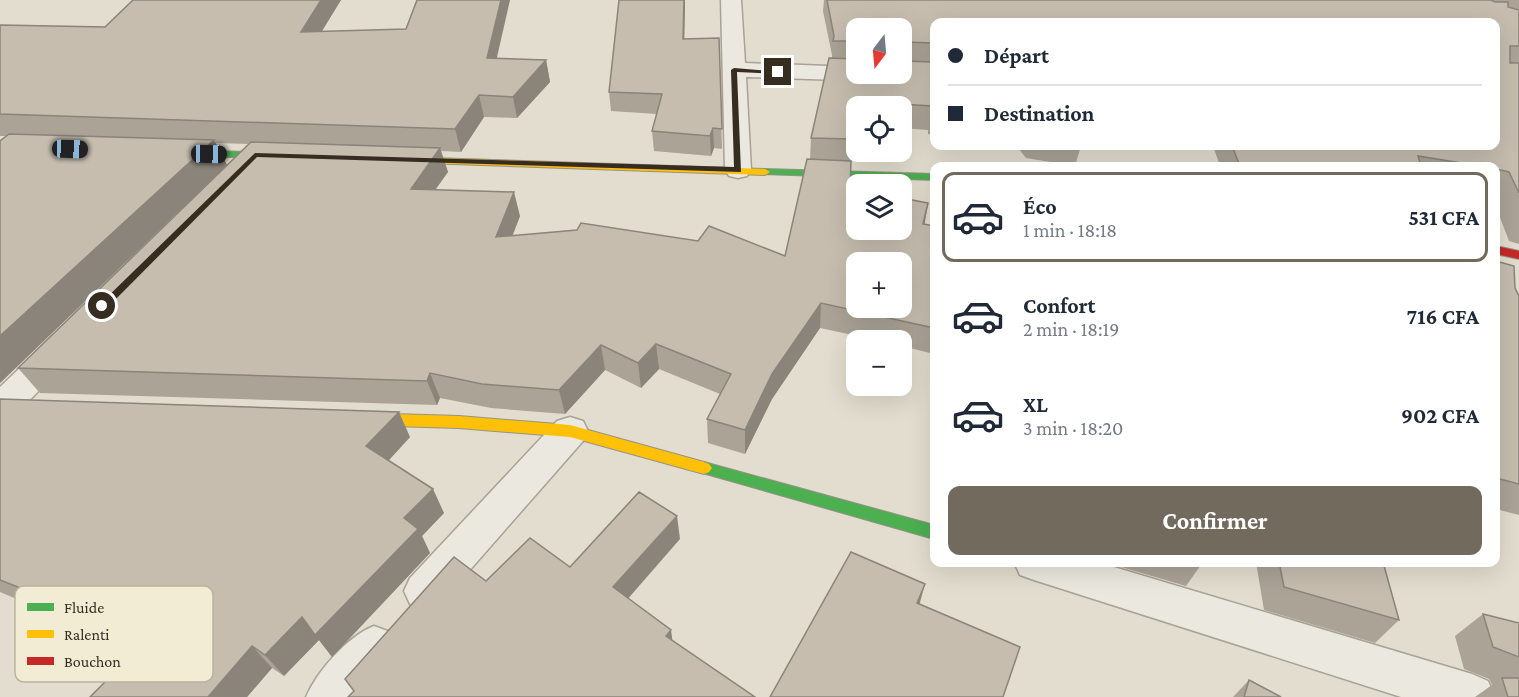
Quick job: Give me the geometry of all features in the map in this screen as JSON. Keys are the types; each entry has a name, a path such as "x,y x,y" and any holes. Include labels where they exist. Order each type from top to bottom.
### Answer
{"main road":[{"path":"162,152 290,156"},
{"path":"385,159 930,177"},
{"path":"1500,251 1519,255"},
{"path":"340,419 459,422 570,431 930,531"}],"street":[{"path":"731,0 738,170"},
{"path":"734,70 930,76"},
{"path":"230,180 255,155"},
{"path":"6,408 77,332"},
{"path":"329,697 570,431"},
{"path":"1050,567 1472,697"}],"building":[{"path":"133,0 321,0 301,32 406,29 417,0 501,0 487,58 546,60 513,97 479,95 455,129 0,114 0,25 105,27"},
{"path":"619,0 684,0 683,39 719,38 722,129 713,128 710,136 652,131 662,94 609,92"},
{"path":"827,0 1491,0 1508,2 1508,7 1519,10 1519,46 1510,46 1510,63 1519,63 1519,193 1509,172 1500,170 1500,162 1455,162 1418,156 1420,162 1238,162 1234,150 1500,150 1500,18 930,18 930,43 912,42 912,18 846,18 846,41 833,41"},
{"path":"829,58 846,59 846,84 912,84 912,61 930,62 930,106 912,105 912,96 846,96 846,139 811,138"},
{"path":"9,134 214,140 0,336 0,141"},
{"path":"251,142 440,148 411,189 514,192 496,237 577,230 581,223 698,241 709,226 785,256 807,159 851,162 851,174 846,174 846,240 912,240 912,200 928,203 923,224 930,225 930,327 889,318 912,318 912,252 846,252 846,309 821,303 772,374 745,430 707,419 731,374 656,344 638,363 601,345 559,390 482,384 430,373 427,381 18,368"},
{"path":"1500,262 1514,266 1515,288 1519,296 1519,484 1500,479"},
{"path":"0,399 399,412 366,446 433,489 404,518 418,529 315,635 302,617 265,655 252,646 208,697 90,697 105,682 213,682 213,586 15,586 0,580"},
{"path":"639,492 677,516 613,587 671,630 666,636 755,697 348,697 354,691 345,679 454,557 486,581 530,538 570,567"},
{"path":"851,552 925,584 917,603 1020,647 1003,697 770,697"},
{"path":"1280,567 1384,567 1399,620 1284,587"},
{"path":"1483,614 1519,623 1519,657 1493,647"},
{"path":"1502,678 1519,678 1519,697 1508,697"},
{"path":"1249,680 1281,697 1244,697"}],"traffic: fast":[{"path":"178,153 282,156"},
{"path":"765,172 930,177"},
{"path":"704,468 930,531"}],"traffic: slow":[{"path":"400,160 765,172"},
{"path":"359,419 459,422 570,431 704,468"}],"traffic: jam":[{"path":"1500,251 1519,255"}],"route":[{"path":"102,306 255,155 738,170 734,70 778,72"}]}
